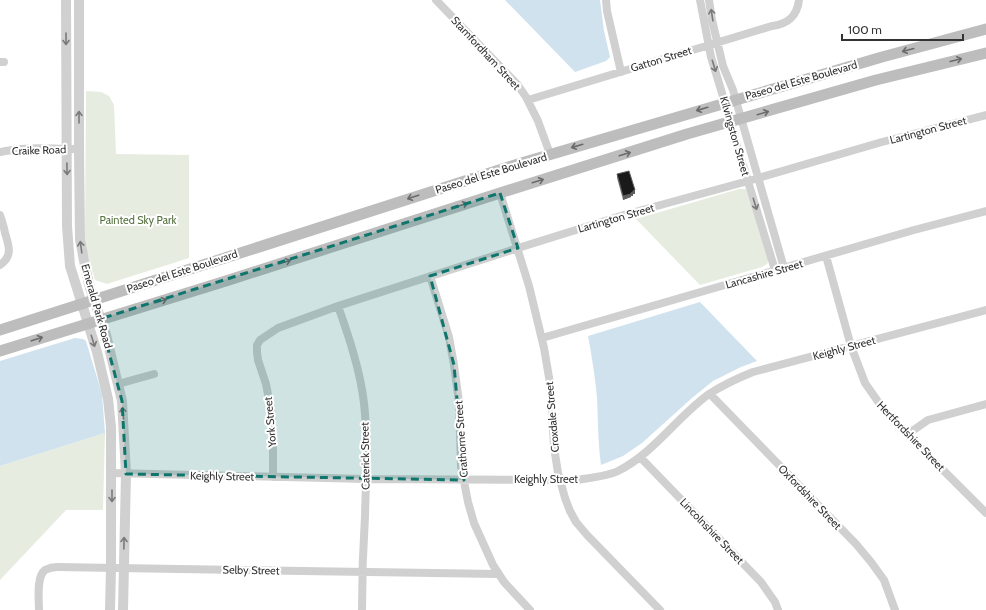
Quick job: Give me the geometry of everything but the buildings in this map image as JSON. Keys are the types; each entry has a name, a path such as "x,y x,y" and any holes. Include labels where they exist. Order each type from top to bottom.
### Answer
{"main road":[{"name":"Paseo del Este Boulevard","path":"0,330 550,154 882,57 986,29"},
{"name":"Paseo del Este Boulevard","path":"0,351 680,137 876,80 986,53"}],"street":[{"name":"Emerald Park Road","path":"66,0 67,226 69,256 72,272 97,352 108,399 111,427 112,473 110,610"},
{"name":"Emerald Park Road","path":"78,0 80,239 85,266 100,320 106,335 122,400 126,474 123,610"},
{"name":"Stamfordham Street","path":"436,0 517,84 528,100 538,121 550,154"},
{"path":"606,0 607,11 621,72"},
{"name":"Kilvingston Street","path":"700,0 711,57 775,270"},
{"name":"Kilvingston Street","path":"709,0 712,20 723,66 733,90 784,268"},
{"name":"Gatton Street","path":"528,100 717,42 780,25 787,22 793,16 797,10 799,0"},
{"name":"Lartington Street","path":"257,345 260,340 278,328 338,306 518,248 624,215 882,142 986,115"},
{"name":"Craike Road","path":"0,152 26,149 79,149"},
{"name":"Croxdale Street","path":"500,193 518,248 542,338 551,389 554,447 560,480 567,504 576,522 587,535 660,610"},
{"name":"Lancashire Street","path":"542,338 914,230 986,211"},
{"path":"0,215 9,247 7,259 0,265"},
{"name":"Hertfordshire Street","path":"826,256 851,346 865,383 895,422 986,513"},
{"name":"Crathorne Street","path":"430,276 447,331 454,365 459,402 461,466 474,523 492,565 504,582 530,610"},
{"name":"Caterick Street","path":"338,306 353,355 364,402 366,426 362,610"},
{"name":"Keighly Street","path":"112,473 366,480 577,480 590,478 617,471 640,457 699,403 710,394 733,380 753,372 986,310"},
{"name":"York Street","path":"257,345 258,360 266,384 271,410 273,477"},
{"path":"118,384 154,374"},
{"name":"Oxfordshire Street","path":"710,394 850,538 871,562 884,580 895,610"},
{"path":"908,434 928,420 986,404"},
{"name":"Lincolnshire Street","path":"640,457 761,582 775,602 778,610"},
{"name":"Selby Street","path":"39,610 39,584 41,577 44,571 57,567 498,574"}],"highlighted area":[{"path":"500,193 518,248 430,276 454,365 464,480 126,474 122,401 100,319"}],"green space":[{"name":"Painted Sky Park","path":"86,91 101,92 109,96 114,105 116,154 189,155 189,258 107,284 95,280 87,252 85,237"},
{"path":"739,189 746,189 769,260 767,264 762,267 700,285 636,219"},
{"path":"105,433 103,510 66,510 0,580 0,466"}],"water":[{"path":"505,0 600,0 604,31 610,57 606,61 575,72"},
{"path":"700,302 757,361 713,381 642,443 623,456 601,465 597,397 588,336"},
{"path":"75,338 86,341 102,394 105,433 0,466 0,361"}]}
